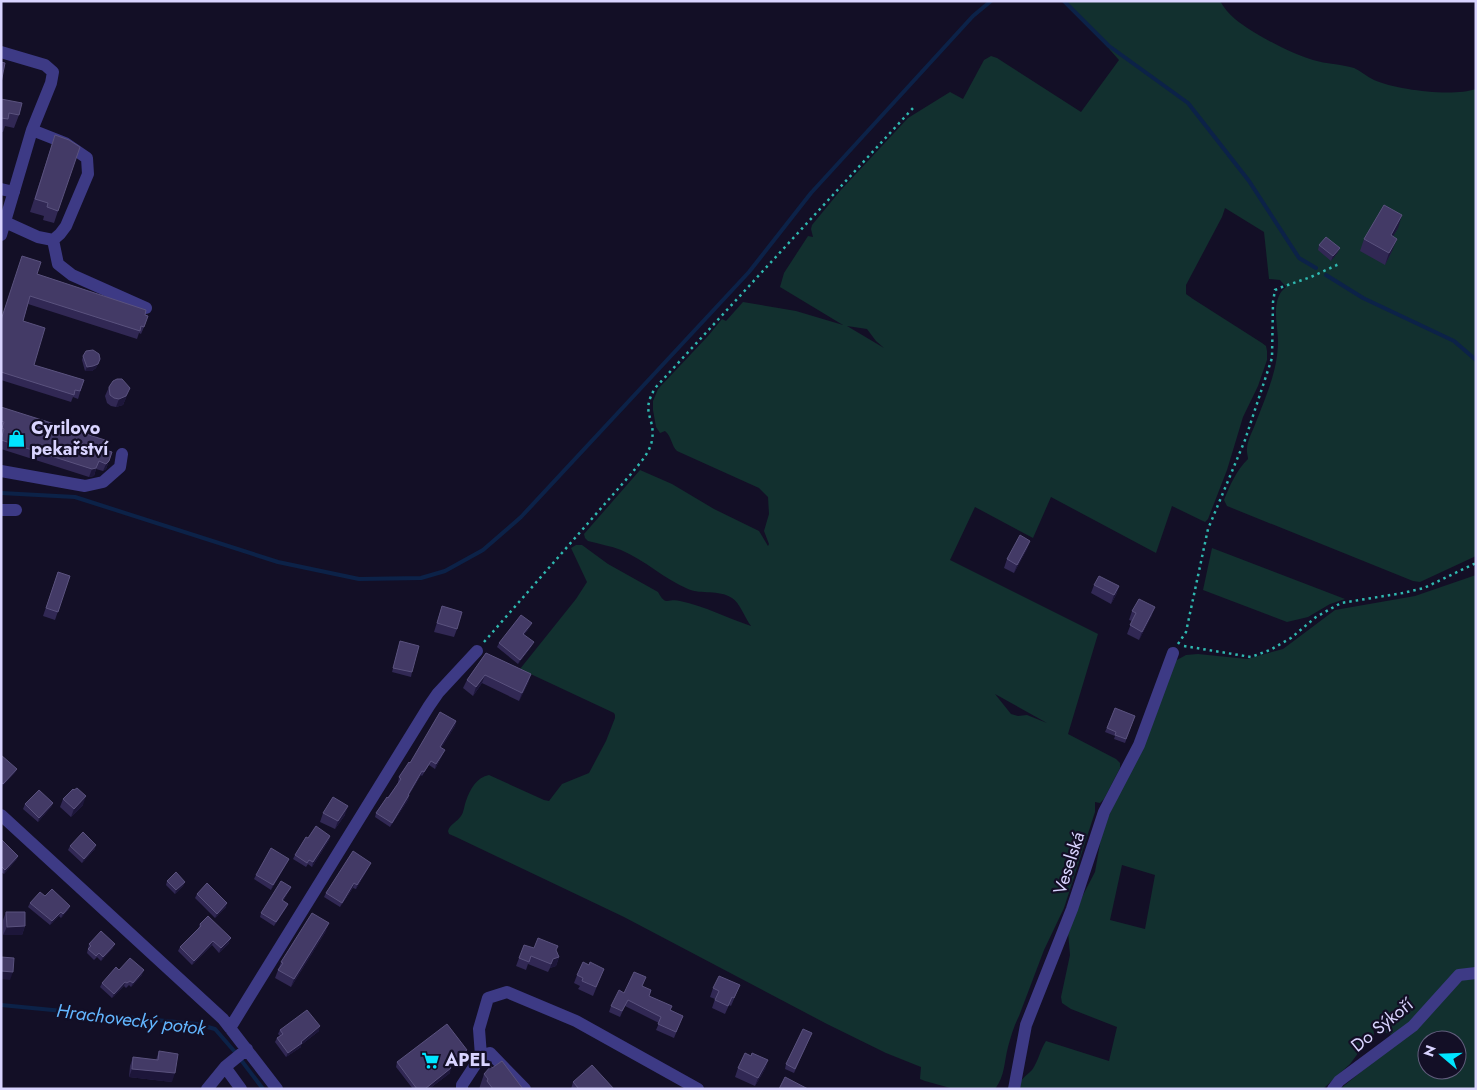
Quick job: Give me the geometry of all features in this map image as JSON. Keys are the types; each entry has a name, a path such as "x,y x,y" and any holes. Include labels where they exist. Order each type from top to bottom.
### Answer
{"street":[{"path":"1,52 44,65 53,72 51,83 7,190 5,222 1,235"},
{"path":"32,130 65,143 87,158 88,174 66,226 53,240"},
{"path":"5,222 38,237 53,240"},
{"path":"53,240 58,264 72,276 146,308"},
{"path":"1,471 85,486 103,482 120,468 122,454"},
{"path":"1,510 16,510"},
{"name":"Veselská","path":"1014,1089 1026,1025 1072,908 1104,812 1139,744 1175,649"},
{"path":"230,1028 429,706 438,693 476,651"},
{"path":"1,815 230,1028 241,1089"},
{"name":"Do Sýkoří","path":"1333,1089 1339,1082 1413,1026 1459,975 1476,973"},
{"path":"462,1089 462,1085 481,1056 479,1030 488,998 507,992 576,1021 678,1083 698,1089"},
{"path":"481,1056 490,1053 525,1089"},
{"path":"207,1089 236,1058"},
{"path":"236,1058 277,1089"}],"path":[{"path":"476,651 645,456 652,444 653,438 648,404 656,387 914,106"},
{"path":"1339,264 1275,290 1272,358 1245,440 1208,529 1186,632 1175,649 1251,656 1270,650 1291,638 1316,617 1340,604 1424,588 1476,563"}],"green space":[{"path":"1062,1 1220,1 1242,25 1304,57 1354,68 1374,80 1396,87 1439,92 1476,89 1476,556 1420,582 1413,581 1227,506 1224,500 1237,473 1248,459 1247,448 1249,440 1274,373 1278,341 1276,305 1281,292 1286,287 1280,280 1269,279 1264,232 1225,208 1186,285 1186,294 1266,346 1267,360 1258,386 1243,417 1227,470 1208,519 1205,522 1172,506 1156,553 1051,497 1033,538 975,507 950,560 1098,634 1068,734 1116,759 1120,763 1120,768 1104,799 1100,803 1095,802 1095,812 1064,908 1044,950 1014,1027 998,1084 995,1089 954,1089 920,1079 921,1067 886,1053 827,1024 624,917 449,834 448,831 462,814 474,784 481,778 489,775 549,801 562,784 589,773 606,741 615,718 614,713 520,669 576,599 587,582 571,548 576,545 582,545 608,564 658,592 665,601 676,600 689,603 751,626 735,600 727,595 688,589 630,554 613,547 588,541 585,538 584,534 640,470 672,484 714,509 759,531 768,546 769,544 764,531 769,514 768,497 759,488 677,451 667,433 665,431 660,433 656,427 653,401 658,389 722,319 726,321 743,302 796,311 843,325 780,287 784,273 808,236 813,237 812,225 840,191 908,118 950,92 963,99 984,60 991,56 1081,112 1119,60 1084,21","holes":["847,326 867,329 884,348","995,694 1047,723 1027,715 1018,716 1011,714"]},
{"path":"1212,548 1345,599 1330,604 1308,617 1287,622 1203,590"},
{"path":"1476,575 1476,1089 1340,1089 1401,1039 1373,1027 1374,1034 1371,1041 1365,1044 1350,1064 1323,1089 1017,1089 1021,1081 1034,1067 1046,1041 1109,1061 1117,1027 1071,1009 1062,1003 1061,997 1070,955 1068,932 1083,895 1095,872 1102,832 1175,661 1186,655 1198,654 1247,659 1283,649 1335,610 1415,596","holes":["1122,865 1155,875 1145,929 1110,920"]}],"building":[{"path":"1,62 5,63 1,83"},
{"path":"1,99 22,103 19,115 9,113 8,119 1,118"},
{"path":"55,135 69,140 80,147 58,211 47,207 48,203 35,199"},
{"path":"1384,205 1402,215 1391,235 1397,239 1389,253 1364,239"},
{"path":"1326,237 1340,248 1333,256 1319,245"},
{"path":"22,256 41,262 37,274 146,310 145,315 148,316 144,327 141,326 140,331 30,296 23,321 45,328 34,365 84,380 80,391 75,390 74,395 1,372 1,320"},
{"path":"93,350 99,354 100,359 98,364 87,367 83,356 86,351"},
{"path":"117,379 122,379 130,388 126,396 119,399 110,395 109,387"},
{"path":"1,407 105,440 102,449 112,452 109,461 106,464 99,461 96,468 92,469 1,440 4,422 1,421"},
{"path":"1020,535 1030,541 1017,565 1007,559"},
{"path":"58,572 70,576 58,612 46,608"},
{"path":"1099,576 1119,586 1114,595 1094,585"},
{"path":"1139,599 1155,607 1142,632 1130,625 1136,613 1132,611"},
{"path":"442,606 462,612 457,629 437,623"},
{"path":"521,615 532,623 523,634 534,642 520,660 499,643"},
{"path":"400,641 419,646 412,672 393,668"},
{"path":"486,653 531,674 522,693 485,675 476,687 467,680"},
{"path":"1115,708 1135,716 1126,739 1115,735 1116,732 1107,728"},
{"path":"440,712 456,721 440,747 445,750 436,764 431,761 424,772 422,771 392,823 376,813 401,779 399,777 410,763"},
{"path":"1,755 17,769 3,784 1,783"},
{"path":"77,788 86,796 74,809 63,799 73,789"},
{"path":"39,790 53,803 39,818 25,804"},
{"path":"333,797 348,806 338,821 323,813"},
{"path":"316,826 330,836 313,862 309,860 307,863 295,855 306,837 308,838"},
{"path":"83,832 96,845 84,859 70,846"},
{"path":"2,840 18,856 5,870 1,866"},
{"path":"271,848 289,859 273,885 256,875"},
{"path":"353,851 371,863 357,885 354,883 342,903 326,893"},
{"path":"176,872 185,882 176,890 167,881"},
{"path":"281,881 291,887 282,900 288,904 276,922 261,913"},
{"path":"207,883 227,903 217,914 197,894"},
{"path":"52,889 70,906 63,914 61,912 52,921 30,903 40,892 45,896"},
{"path":"6,912 25,912 25,926 7,927"},
{"path":"312,913 329,923 294,979 278,970 283,963 281,962"},
{"path":"208,916 231,938 221,948 213,941 194,961 180,947 201,926 200,924"},
{"path":"101,931 115,944 103,957 99,953 96,956 88,949 91,946 89,944"},
{"path":"538,938 558,946 556,950 559,957 553,959 551,964 531,956 529,962 519,958 524,945 534,948"},
{"path":"1,957 14,958 13,972 1,971"},
{"path":"130,958 144,970 133,983 130,981 125,982 114,994 102,983 116,967 119,970"},
{"path":"583,962 589,965 590,962 604,969 596,987 582,981 583,978 577,975"},
{"path":"634,972 646,977 642,986 651,990 649,996 672,1006 670,1010 683,1016 676,1032 658,1024 661,1017 628,1000 622,1011 611,1006 619,990 624,993"},
{"path":"719,976 740,985 728,1006 715,1000 719,991 713,988"},
{"path":"307,1010 320,1026 288,1053 277,1038 283,1034 280,1030"},
{"name":"APEL","path":"447,1024 467,1050 448,1064 451,1068 425,1089 417,1089 397,1062"},
{"path":"803,1029 812,1033 795,1069 786,1064"},
{"path":"159,1051 178,1054 175,1073 132,1069 133,1057 158,1060"},
{"path":"745,1053 751,1056 752,1053 768,1060 758,1078 738,1068"},
{"path":"502,1061 523,1089 493,1089 487,1081 488,1079 484,1074 491,1066 492,1068"},
{"path":"592,1065 614,1089 579,1089 573,1082"},
{"path":"785,1077 808,1089 779,1089"}],"waterway":[{"path":"1,493 75,497 278,562 359,579 421,578 445,571 483,550 521,517 749,272 811,193 973,16 991,1"},
{"path":"1064,1 1109,46 1188,103 1249,181 1299,258 1316,268"},
{"path":"1326,275 1363,298 1454,341 1476,360"},
{"name":"Hrachovecký potok","path":"1,1005 197,1024 215,1029 263,1089"}],"place":[{"name":"Cyrilovo pekařství","path":"17,438"},
{"name":"APEL","path":"431,1060"}]}
